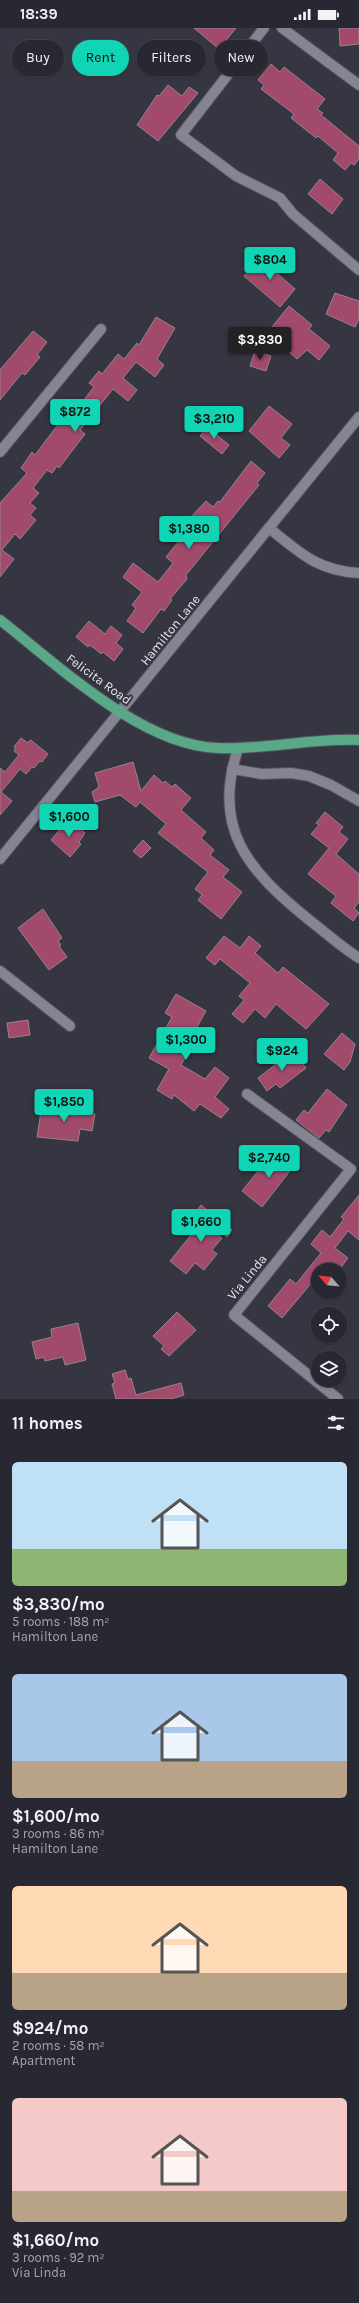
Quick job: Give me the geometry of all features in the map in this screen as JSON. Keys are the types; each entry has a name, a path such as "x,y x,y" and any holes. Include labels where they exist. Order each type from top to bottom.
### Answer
{"main road":[{"name":"Felicita Road","path":"0,620 120,712 143,725 192,744 238,749 359,740"}],"street":[{"path":"264,28 181,135 236,176 280,198 292,214 359,270"},
{"path":"282,28 359,85"},
{"path":"0,452 101,329"},
{"name":"Hamilton Lane","path":"0,859 359,417"},
{"path":"269,528 315,564 342,572 359,573"},
{"path":"238,749 232,769 228,802 230,819 236,833 259,874 274,891 359,958"},
{"path":"232,769 262,774 291,773 309,776 331,785 359,801"},
{"path":"0,971 70,1026"},
{"name":"Via Linda","path":"247,1094 351,1169 234,1314 338,1399"}],"building":[{"path":"194,28 236,28 226,40 214,40 214,45"},
{"path":"339,28 359,28 359,44 340,46"},
{"path":"271,64 280,72 284,67 325,99 317,109 323,113 321,115 359,146 359,159 354,165 351,163 345,170 333,160 338,153 318,136 316,138 291,118 294,114 261,89 264,85 258,80 261,76 268,76 268,68"},
{"path":"168,85 182,96 189,87 198,93 158,141 137,125 157,95 159,96"},
{"path":"320,179 343,199 332,214 308,194"},
{"path":"265,253 276,263 271,268 295,289 280,307 244,276"},
{"path":"335,293 359,301 359,319 355,327 326,314"},
{"path":"289,306 312,325 309,329 330,346 319,360 307,350 297,359 267,333"},
{"path":"156,317 175,328 157,359 164,365 155,377 136,362 123,378 137,390 128,401 113,389 80,430 85,434 59,468 57,466 52,473 47,470 33,488 39,493 30,503 36,508 30,515 36,520 20,539 15,534 2,550 14,559 0,577 0,503 27,473 21,468 32,452 35,455 75,402 80,405 94,387 89,383 99,371 102,374 118,354 124,359 137,343 139,345"},
{"path":"33,331 47,342 37,355 40,357 25,375 22,373 0,400 0,370"},
{"path":"255,351 271,356 266,371 250,366"},
{"path":"269,406 292,424 281,438 290,445 279,458 249,431"},
{"path":"207,427 229,445 222,454 200,436"},
{"path":"251,461 265,473 257,483 259,485 186,575 187,579 170,599 172,600 164,611 161,609 143,633 127,621 136,608 132,605 142,592 123,577 133,563 158,582 173,563 166,557 188,530 185,527 190,521 188,520 206,501 213,507 218,501 220,502"},
{"path":"89,621 105,634 111,626 122,635 116,643 123,649 114,661 103,652 101,654 89,645 88,647 76,637"},
{"path":"21,738 28,743 30,740 32,741 48,754 42,762 40,761 34,768 32,767 26,774 20,769 1,792 12,801 0,815 0,768 5,772 19,755 14,751 16,748 14,747"},
{"path":"133,762 141,791 154,775 163,783 165,781 172,787 175,784 191,798 181,810 206,832 201,838 214,850 210,855 229,870 223,877 242,892 221,919 198,900 202,895 195,889 208,872 158,833 166,824 140,802 136,807 120,795 95,802 92,792 99,787 95,773"},
{"path":"325,812 343,827 339,832 348,839 336,854 359,874 359,902 354,908 359,913 353,921 331,903 336,896 308,874 329,848 311,834 319,825 316,823"},
{"path":"69,819 85,833 79,842 81,844 70,857 51,840"},
{"path":"143,840 151,848 141,858 133,851"},
{"path":"43,909 62,938 58,941 61,945 59,946 67,957 49,970 18,928"},
{"path":"224,936 240,948 249,936 261,946 255,953 278,973 283,967 329,1004 306,1029 276,1004 265,1018 255,1009 243,1023 232,1014 244,1000 239,996 250,983 220,959 215,965 206,958"},
{"path":"176,994 206,1011 181,1056 185,1058 181,1065 205,1079 215,1067 229,1078 215,1097 229,1109 221,1118 200,1104 194,1111 174,1095 172,1099 157,1090 169,1069 149,1058 172,1017 165,1013"},
{"path":"28,1020 30,1035 9,1038 7,1023"},
{"path":"342,1033 355,1044 350,1062 344,1070 324,1054"},
{"path":"293,1051 306,1068 280,1088 276,1084 267,1091 258,1078"},
{"path":"327,1089 347,1105 329,1132 326,1130 319,1138 296,1120 304,1110 308,1113"},
{"path":"42,1105 95,1114 92,1131 80,1129 78,1141 37,1137"},
{"path":"284,1153 296,1163 262,1207 242,1191 272,1154 279,1160"},
{"path":"359,1195 359,1240 348,1231 335,1248 348,1258 344,1263 313,1263 321,1253 311,1244 322,1230 330,1237 344,1219 341,1217"},
{"path":"201,1205 232,1230 227,1237 219,1231 216,1234 222,1238 212,1250 217,1254 204,1270 195,1263 186,1274 170,1261 204,1219 195,1213"},
{"path":"311,1265 311,1283 282,1318 268,1306 290,1279 296,1284"},
{"path":"177,1312 196,1330 169,1356 161,1349 164,1346 153,1336"},
{"path":"78,1323 86,1360 65,1365 63,1357 45,1361 44,1357 36,1359 32,1342 52,1337 51,1329"},
{"path":"125,1370 128,1379 131,1378 136,1395 181,1383 184,1395 171,1399 116,1399 112,1384 115,1383 112,1374"}]}
